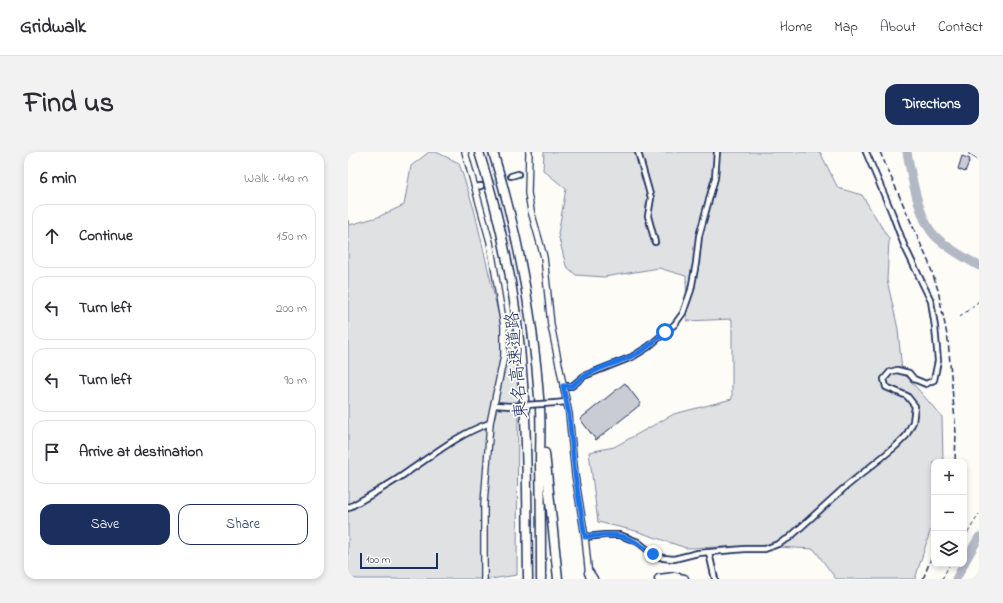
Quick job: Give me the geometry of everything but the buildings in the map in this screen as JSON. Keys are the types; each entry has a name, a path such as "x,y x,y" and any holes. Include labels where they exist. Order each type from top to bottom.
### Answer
{"highway":[{"name":"東名高速道路","path":"479,152 504,247 519,341 526,434 528,579"},
{"name":"東名高速道路","path":"493,152 511,216 521,260 528,305 540,410 541,579"},
{"path":"540,410 558,579"},
{"path":"522,579 527,516"},
{"path":"659,579 674,577 684,579"}],"street":[{"path":"465,152 478,186 490,242 504,326 504,356 490,423 484,504 484,579"},
{"path":"529,152 528,193 531,211 544,256 551,325 566,402 590,577"},
{"path":"638,152 651,198 648,216 655,242"},
{"path":"563,386 572,386 581,378 592,372 619,362 648,347 684,313 691,290 699,236 715,178 717,152"},
{"path":"585,537 605,534 620,535 638,542 653,554 663,558 674,559 698,553 765,549 789,538 843,489 882,458 906,436 913,422 915,406 907,396 886,387 884,379 890,372 897,370 909,373 914,378 926,384 934,380 938,361 935,327 930,301 904,245 866,152"},
{"path":"972,152 979,156"},
{"path":"511,176 518,174"},
{"path":"494,405 511,406 566,402"},
{"path":"348,508 405,474 437,451 465,434 490,423"},
{"path":"709,552 715,579"}],"path":[{"path":"960,317 979,301"},
{"path":"967,534 979,514"},
{"path":"942,579 948,567"}],"shaded area":[{"path":"429,152 436,152 459,163 474,209 500,321 516,363 518,393 517,575 491,579 348,579 348,220 349,225 353,224 378,217 404,205 411,166"},
{"path":"544,152 820,152 838,188 862,195 889,239 887,280 898,329 902,371 942,417 943,459 931,459 931,528 915,579 836,579 814,549 758,546 686,548 636,531 598,522 589,452 614,447 674,414 732,399 732,319 687,321 686,276 659,268 604,277 576,275 566,266 558,234 566,189 543,170"}],"waterway":[{"path":"907,152 916,197 929,229 945,245 979,266"},
{"path":"967,558 979,537"},
{"path":"956,579 962,567"}],"tunnel":[{"path":"481,186 511,176"}],"railway":[{"path":"880,152 929,263 938,290 948,340 956,433 955,459"},
{"path":"923,579 931,559"}],"route":[{"path":"653,554 638,542 620,535 605,534 585,537 575,475 569,414 563,386 572,386 578,380 592,372 632,357 648,347 665,332"}]}
